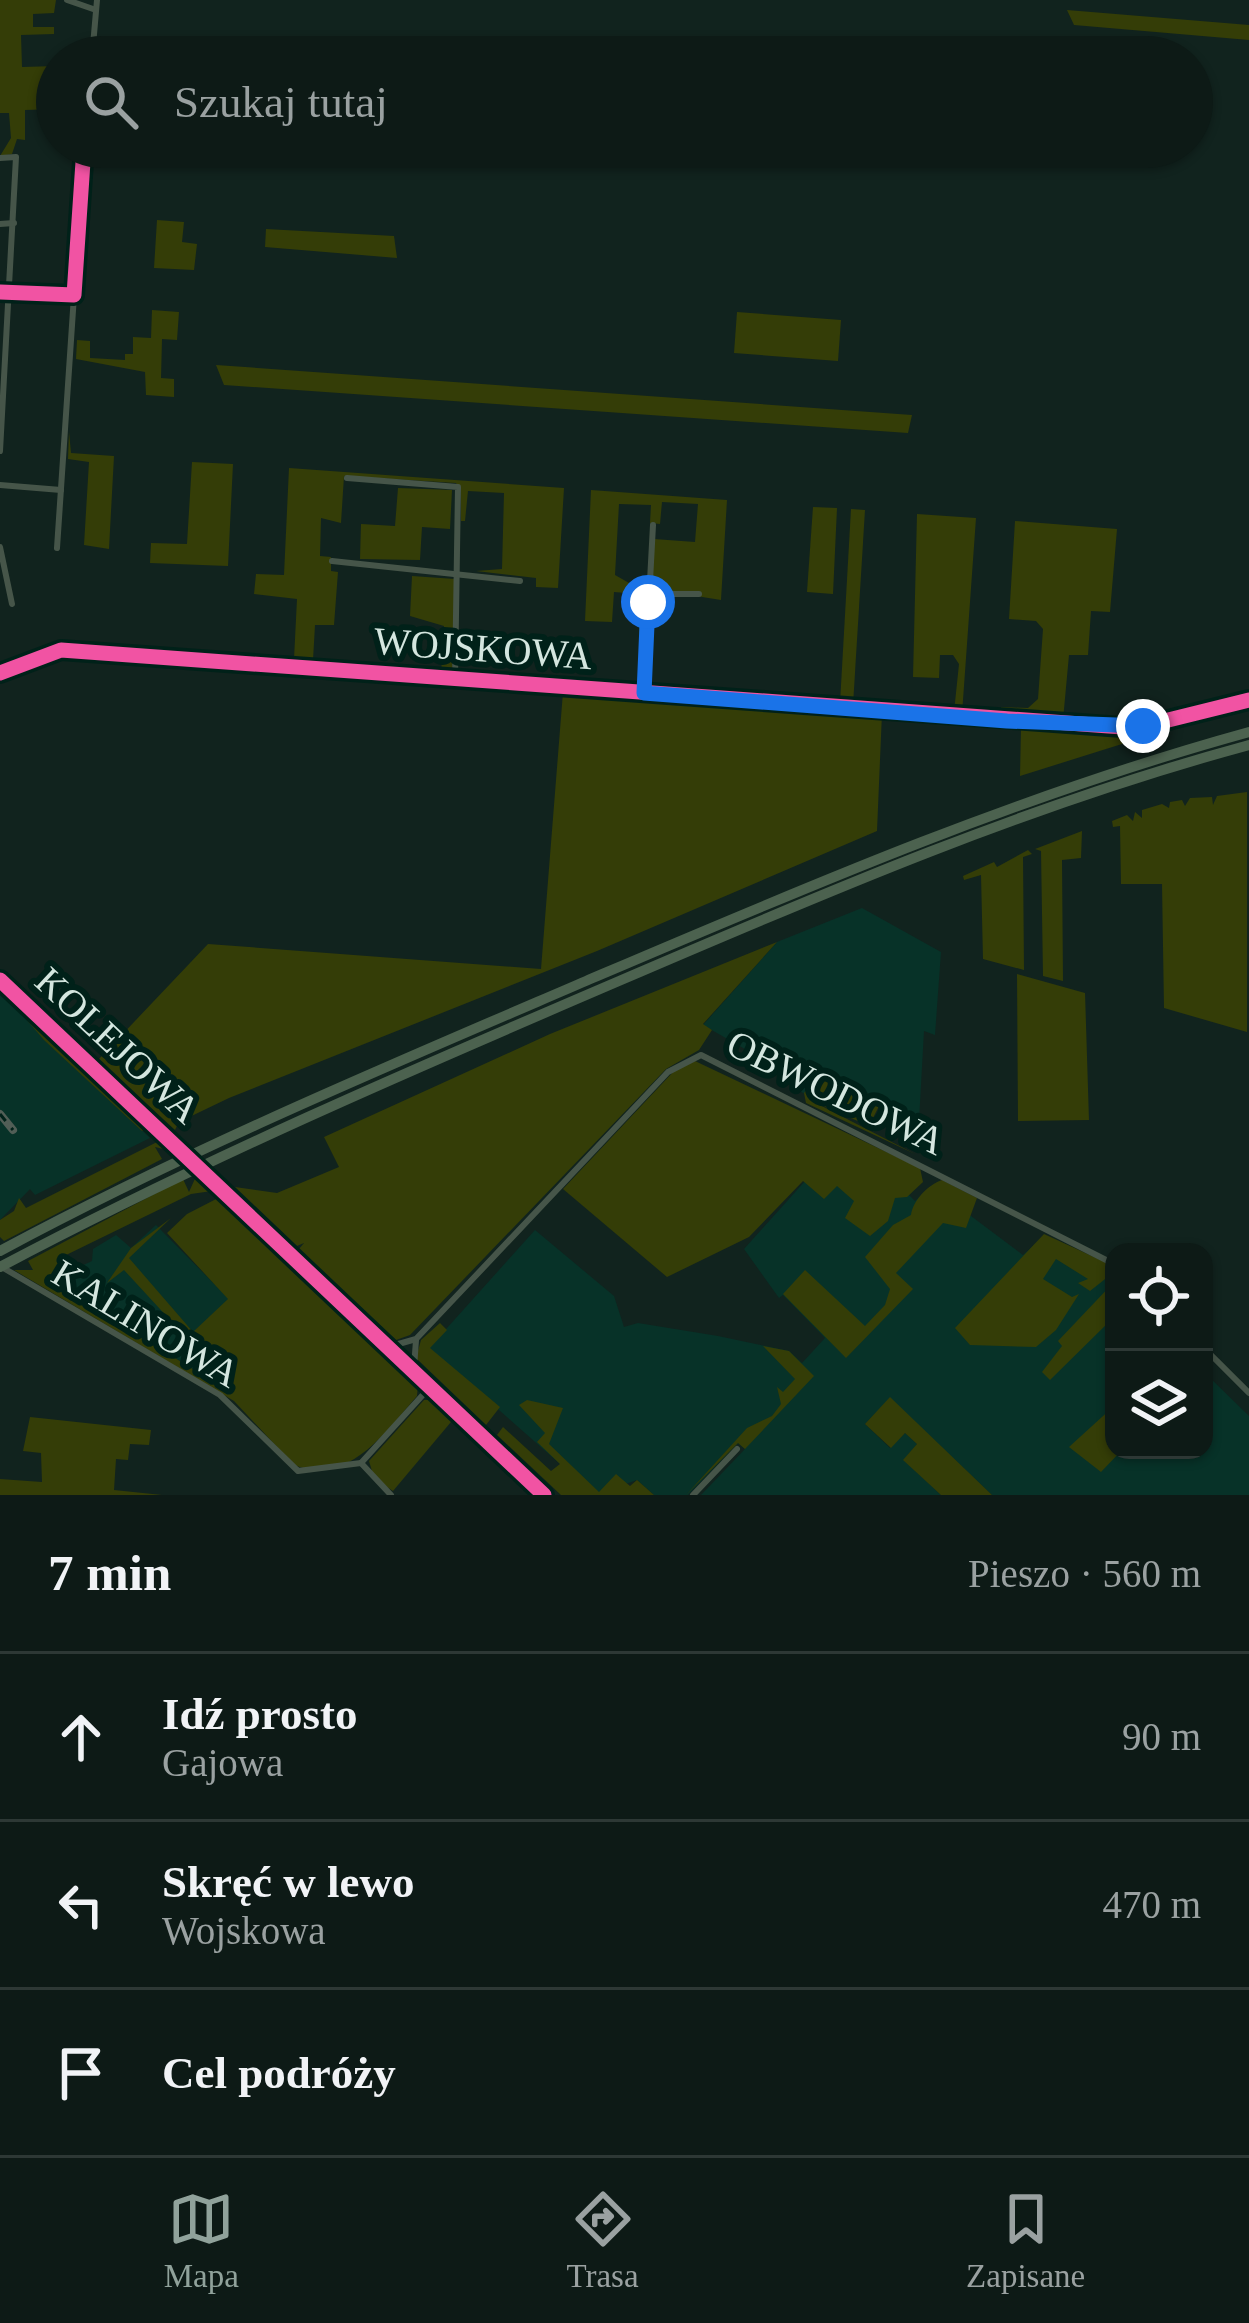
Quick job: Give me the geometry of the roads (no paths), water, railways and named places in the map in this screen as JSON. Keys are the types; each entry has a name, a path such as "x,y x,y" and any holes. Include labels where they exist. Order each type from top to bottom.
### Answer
{"highway":[{"path":"0,1251 191,1160 858,865 1059,789 1249,732"},
{"path":"4,1265 191,1160 917,854 1049,806 1249,745"}],"street":[{"path":"67,0 96,10"},
{"path":"94,36 97,0"},
{"path":"0,158 16,157 14,223 4,292 0,451"},
{"path":"57,548 83,168"},
{"path":"0,224 14,223"},
{"path":"4,292 74,295"},
{"path":"347,478 458,487 460,575 454,680"},
{"path":"0,485 62,490"},
{"path":"644,693 653,525"},
{"path":"0,547 12,604"},
{"path":"332,561 520,581"},
{"path":"649,594 699,594"},
{"name":"WOJSKOWA","path":"0,673 61,650 1136,728 1249,700"},
{"name":"KOLEJOWA","path":"0,980 430,1387"},
{"name":"OBWODOWA","path":"416,1339 668,1072 701,1055 1105,1259"},
{"name":"KALINOWA","path":"4,1265 220,1395 298,1471 361,1463"},
{"path":"388,1347 416,1339 414,1372"},
{"path":"1207,1351 1249,1394"},
{"path":"391,1495 361,1463 430,1387 544,1495"},
{"path":"693,1495 737,1450"}],"waterway":[{"path":"104,650 114,651"},
{"path":"121,651 137,652"},
{"path":"371,668 389,670"},
{"path":"433,1402 474,1438"},
{"path":"480,1444 533,1495"}],"railway":[{"path":"0,1114 13,1130"}]}
